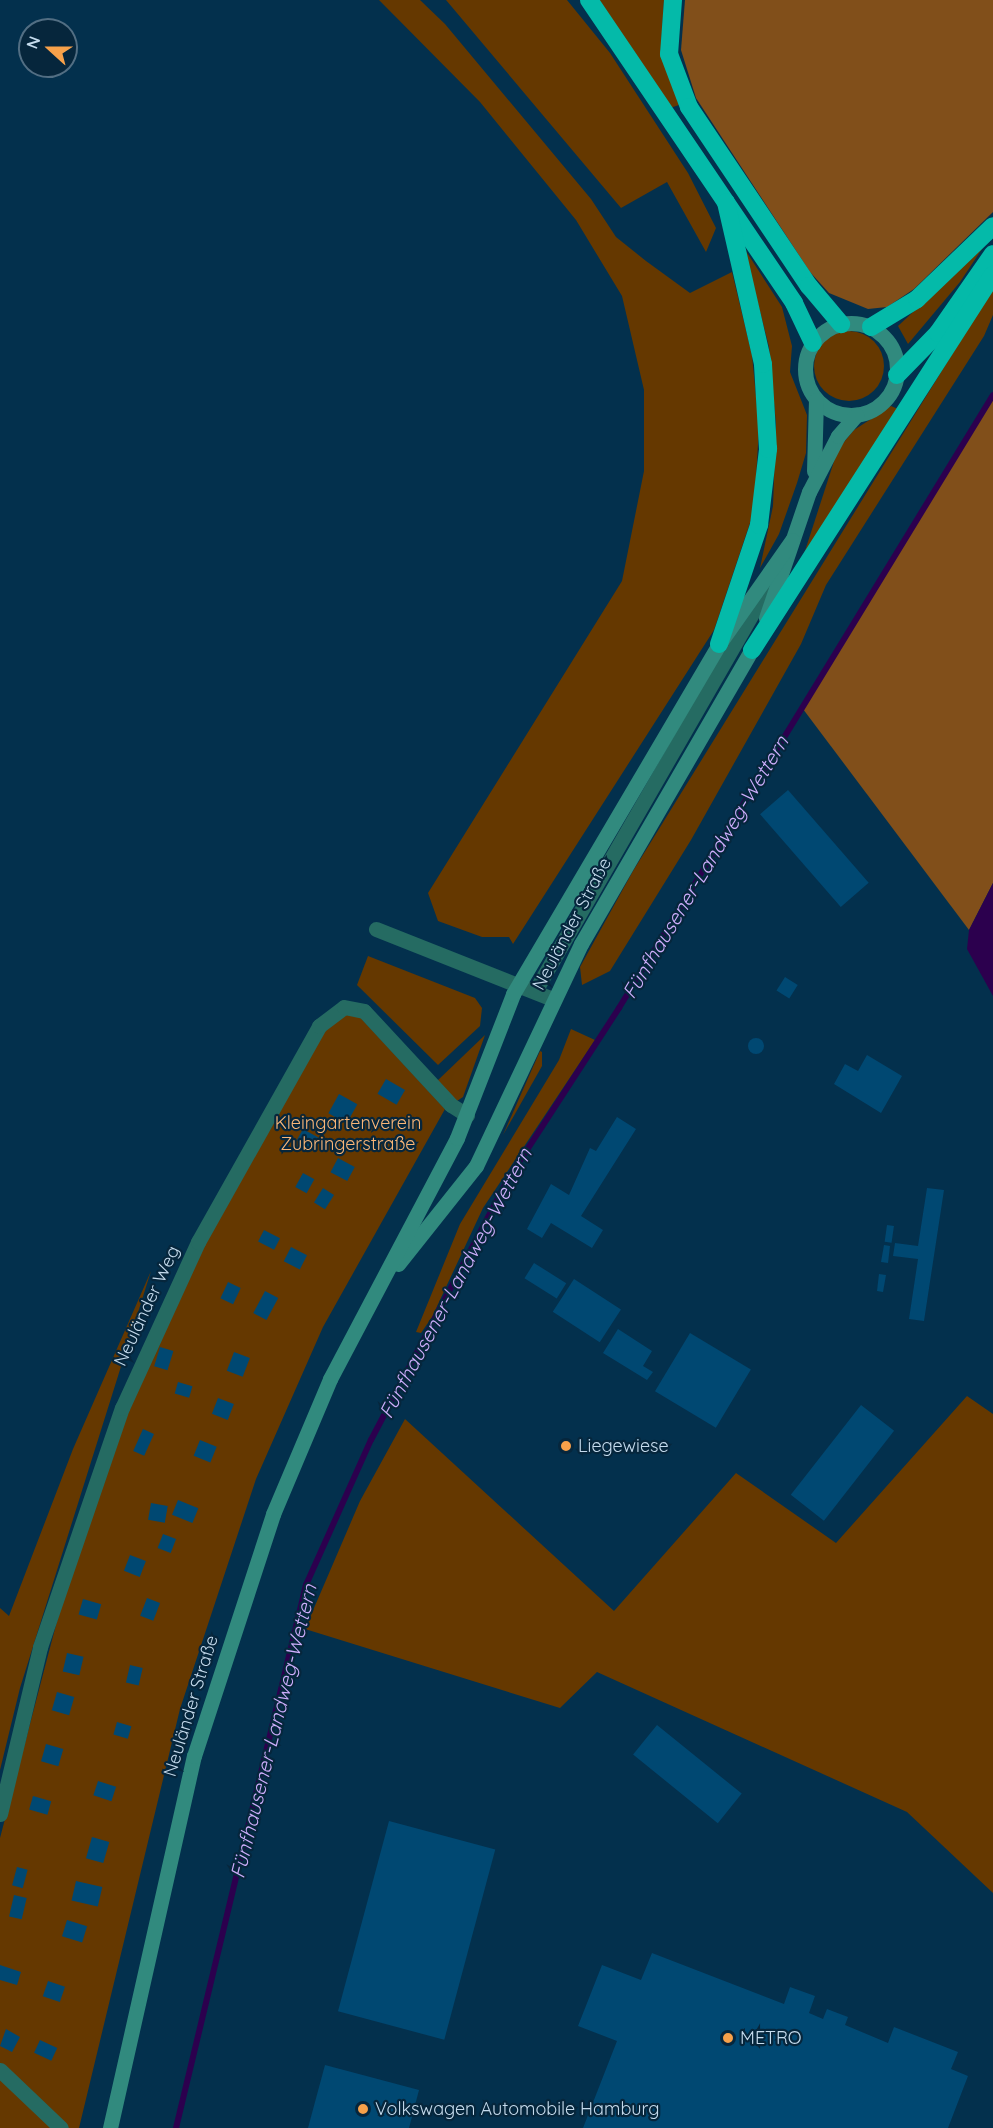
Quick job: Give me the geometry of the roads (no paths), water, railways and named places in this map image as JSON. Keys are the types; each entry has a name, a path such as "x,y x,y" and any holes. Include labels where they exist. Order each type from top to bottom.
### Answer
{"highway":[{"path":"588,0 795,303 813,343"},
{"path":"674,0 669,54 689,107 809,286 841,324"},
{"path":"719,644 759,525 768,449 759,344 726,202"},
{"path":"871,327 917,298 993,226"},
{"path":"897,375 938,333 993,254"},
{"path":"752,651 993,275"}],"main road":[{"path":"813,343 841,324 871,327 892,347 897,375"},
{"name":"Neuländer Straße","path":"809,492 819,424 816,400 805,372 813,343"},
{"name":"Neuländer Straße","path":"364,1313 476,1167 553,999 615,882 752,651 809,492 838,436 856,415 883,402 897,375"},
{"path":"816,400 834,412 856,415"},
{"name":"Neuländer Straße","path":"110,2128 194,1756 273,1514 364,1313 467,1115 519,983 719,644 792,540"}],"street":[{"path":"535,991 746,632 792,540"},
{"path":"376,929 519,983 553,999"},
{"name":"Neuländer Weg","path":"0,1814 40,1647 122,1408 198,1242 319,1026 344,1007 364,1011 451,1105 467,1115"},
{"path":"0,2070 60,2128"}],"waterway":[{"name":"Fünfhausener-Landweg-Wettern","path":"176,2128 306,1585 371,1440 508,1179 619,1008 993,395"}],"place":[{"name":"Liegewiese","path":"566,1446"},
{"name":"METRO","path":"728,2038"},
{"name":"Volkswagen Automobile Hamburg","path":"363,2109"}],"park label":[{"name":"Kleingartenverein Zubringerstraße","path":"348,1134"}]}
